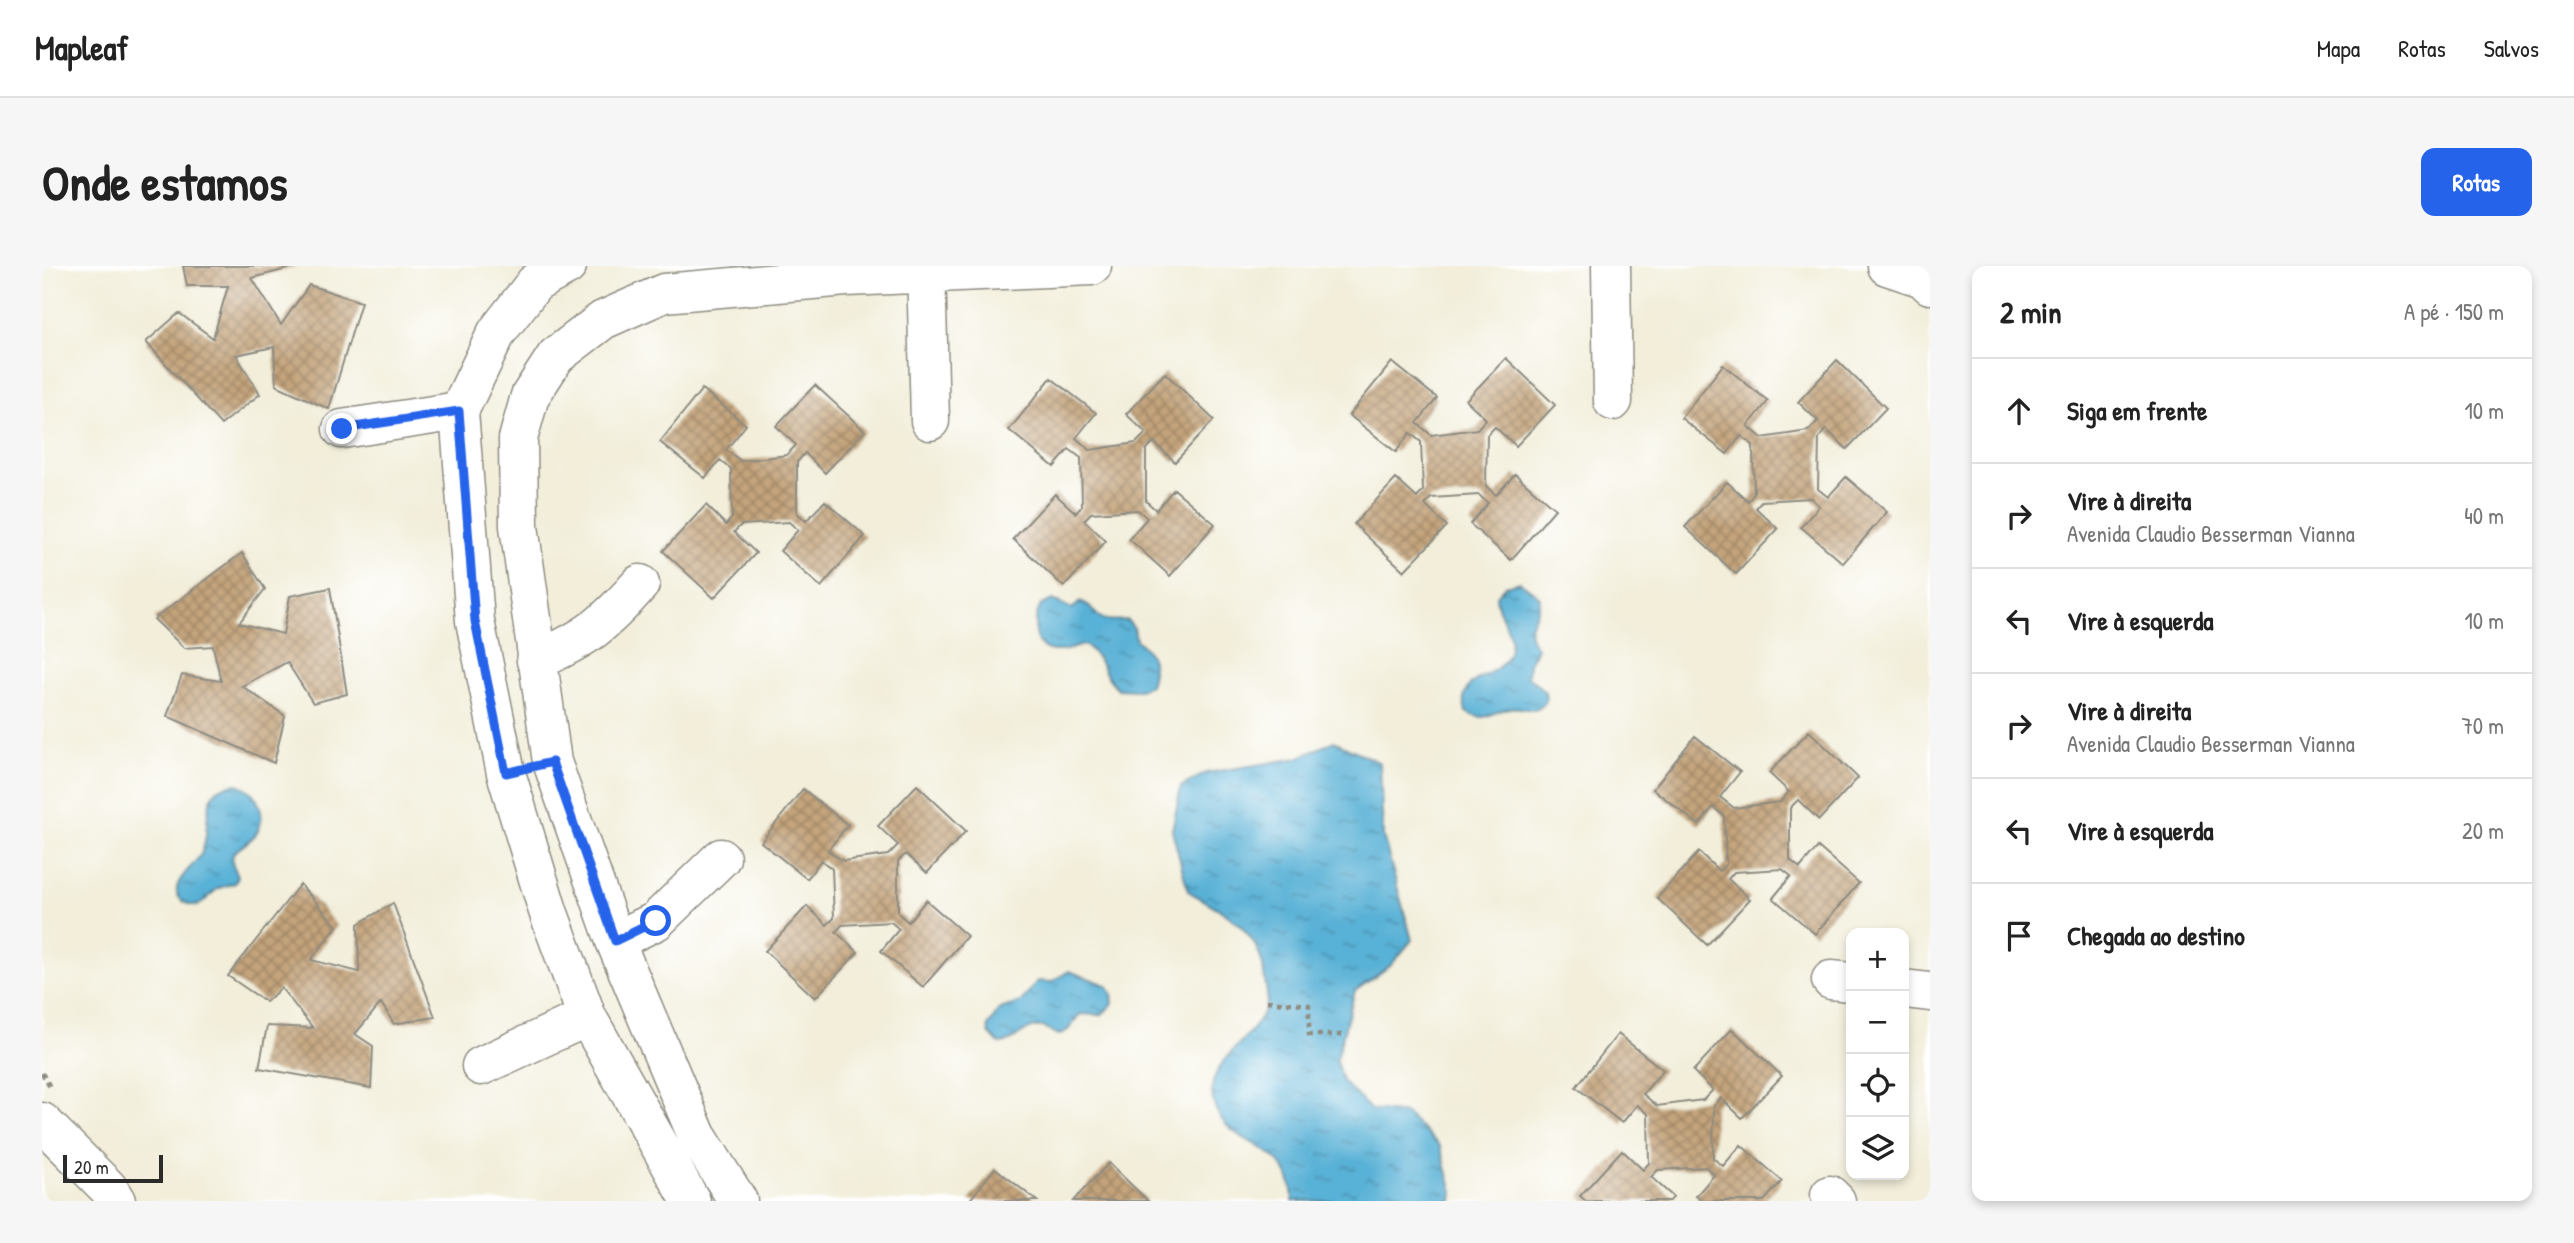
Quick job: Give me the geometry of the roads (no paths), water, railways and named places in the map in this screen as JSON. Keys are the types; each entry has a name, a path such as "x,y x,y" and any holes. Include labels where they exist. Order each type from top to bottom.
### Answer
{"street":[{"path":"738,1201 697,1136 615,941 552,762 519,526 518,439 530,396 556,356 603,320 664,293 926,270 1092,266"},
{"path":"1611,266 1613,401"},
{"path":"1887,266 1924,277"},
{"path":"926,270 930,421"},
{"path":"539,272 497,332 459,411 475,621 506,773 548,911 587,1017 682,1195"},
{"path":"342,429 459,411"},
{"path":"536,661 583,640 606,622 640,584"},
{"path":"506,773 552,762"},
{"path":"615,941 656,921 721,858"},
{"path":"1909,990 1930,992"},
{"path":"481,1066 587,1017"},
{"path":"42,1122 108,1188 116,1201"}],"water":[{"path":"1520,582 1540,597 1530,628 1537,648 1529,663 1528,676 1545,692 1546,701 1534,710 1509,708 1479,717 1466,712 1466,690 1504,662 1509,652 1510,637 1496,596 1505,586"},
{"path":"1053,600 1072,609 1080,602 1106,620 1127,620 1134,628 1136,640 1146,649 1152,660 1150,685 1139,690 1118,689 1096,655 1085,645 1058,651 1043,647 1036,635 1036,620 1041,605"},
{"path":"1334,741 1380,763 1383,836 1412,940 1391,965 1355,991 1336,1060 1342,1081 1371,1110 1406,1114 1440,1146 1453,1191 1452,1201 1293,1201 1290,1181 1282,1166 1272,1155 1234,1131 1223,1121 1215,1107 1212,1091 1215,1077 1222,1064 1262,1015 1267,991 1261,959 1247,934 1226,914 1188,891 1172,830 1181,787 1206,773 1298,758"},
{"path":"238,784 256,798 261,812 259,828 253,838 233,853 232,863 238,876 235,883 219,888 199,904 189,904 178,895 177,889 183,876 202,852 211,799 225,786"},
{"path":"1069,971 1107,985 1113,1004 1101,1015 1080,1014 1068,1030 1059,1035 1037,1027 999,1044 989,1033 988,1026 1000,1009 1021,1002 1037,981 1051,982"}]}
